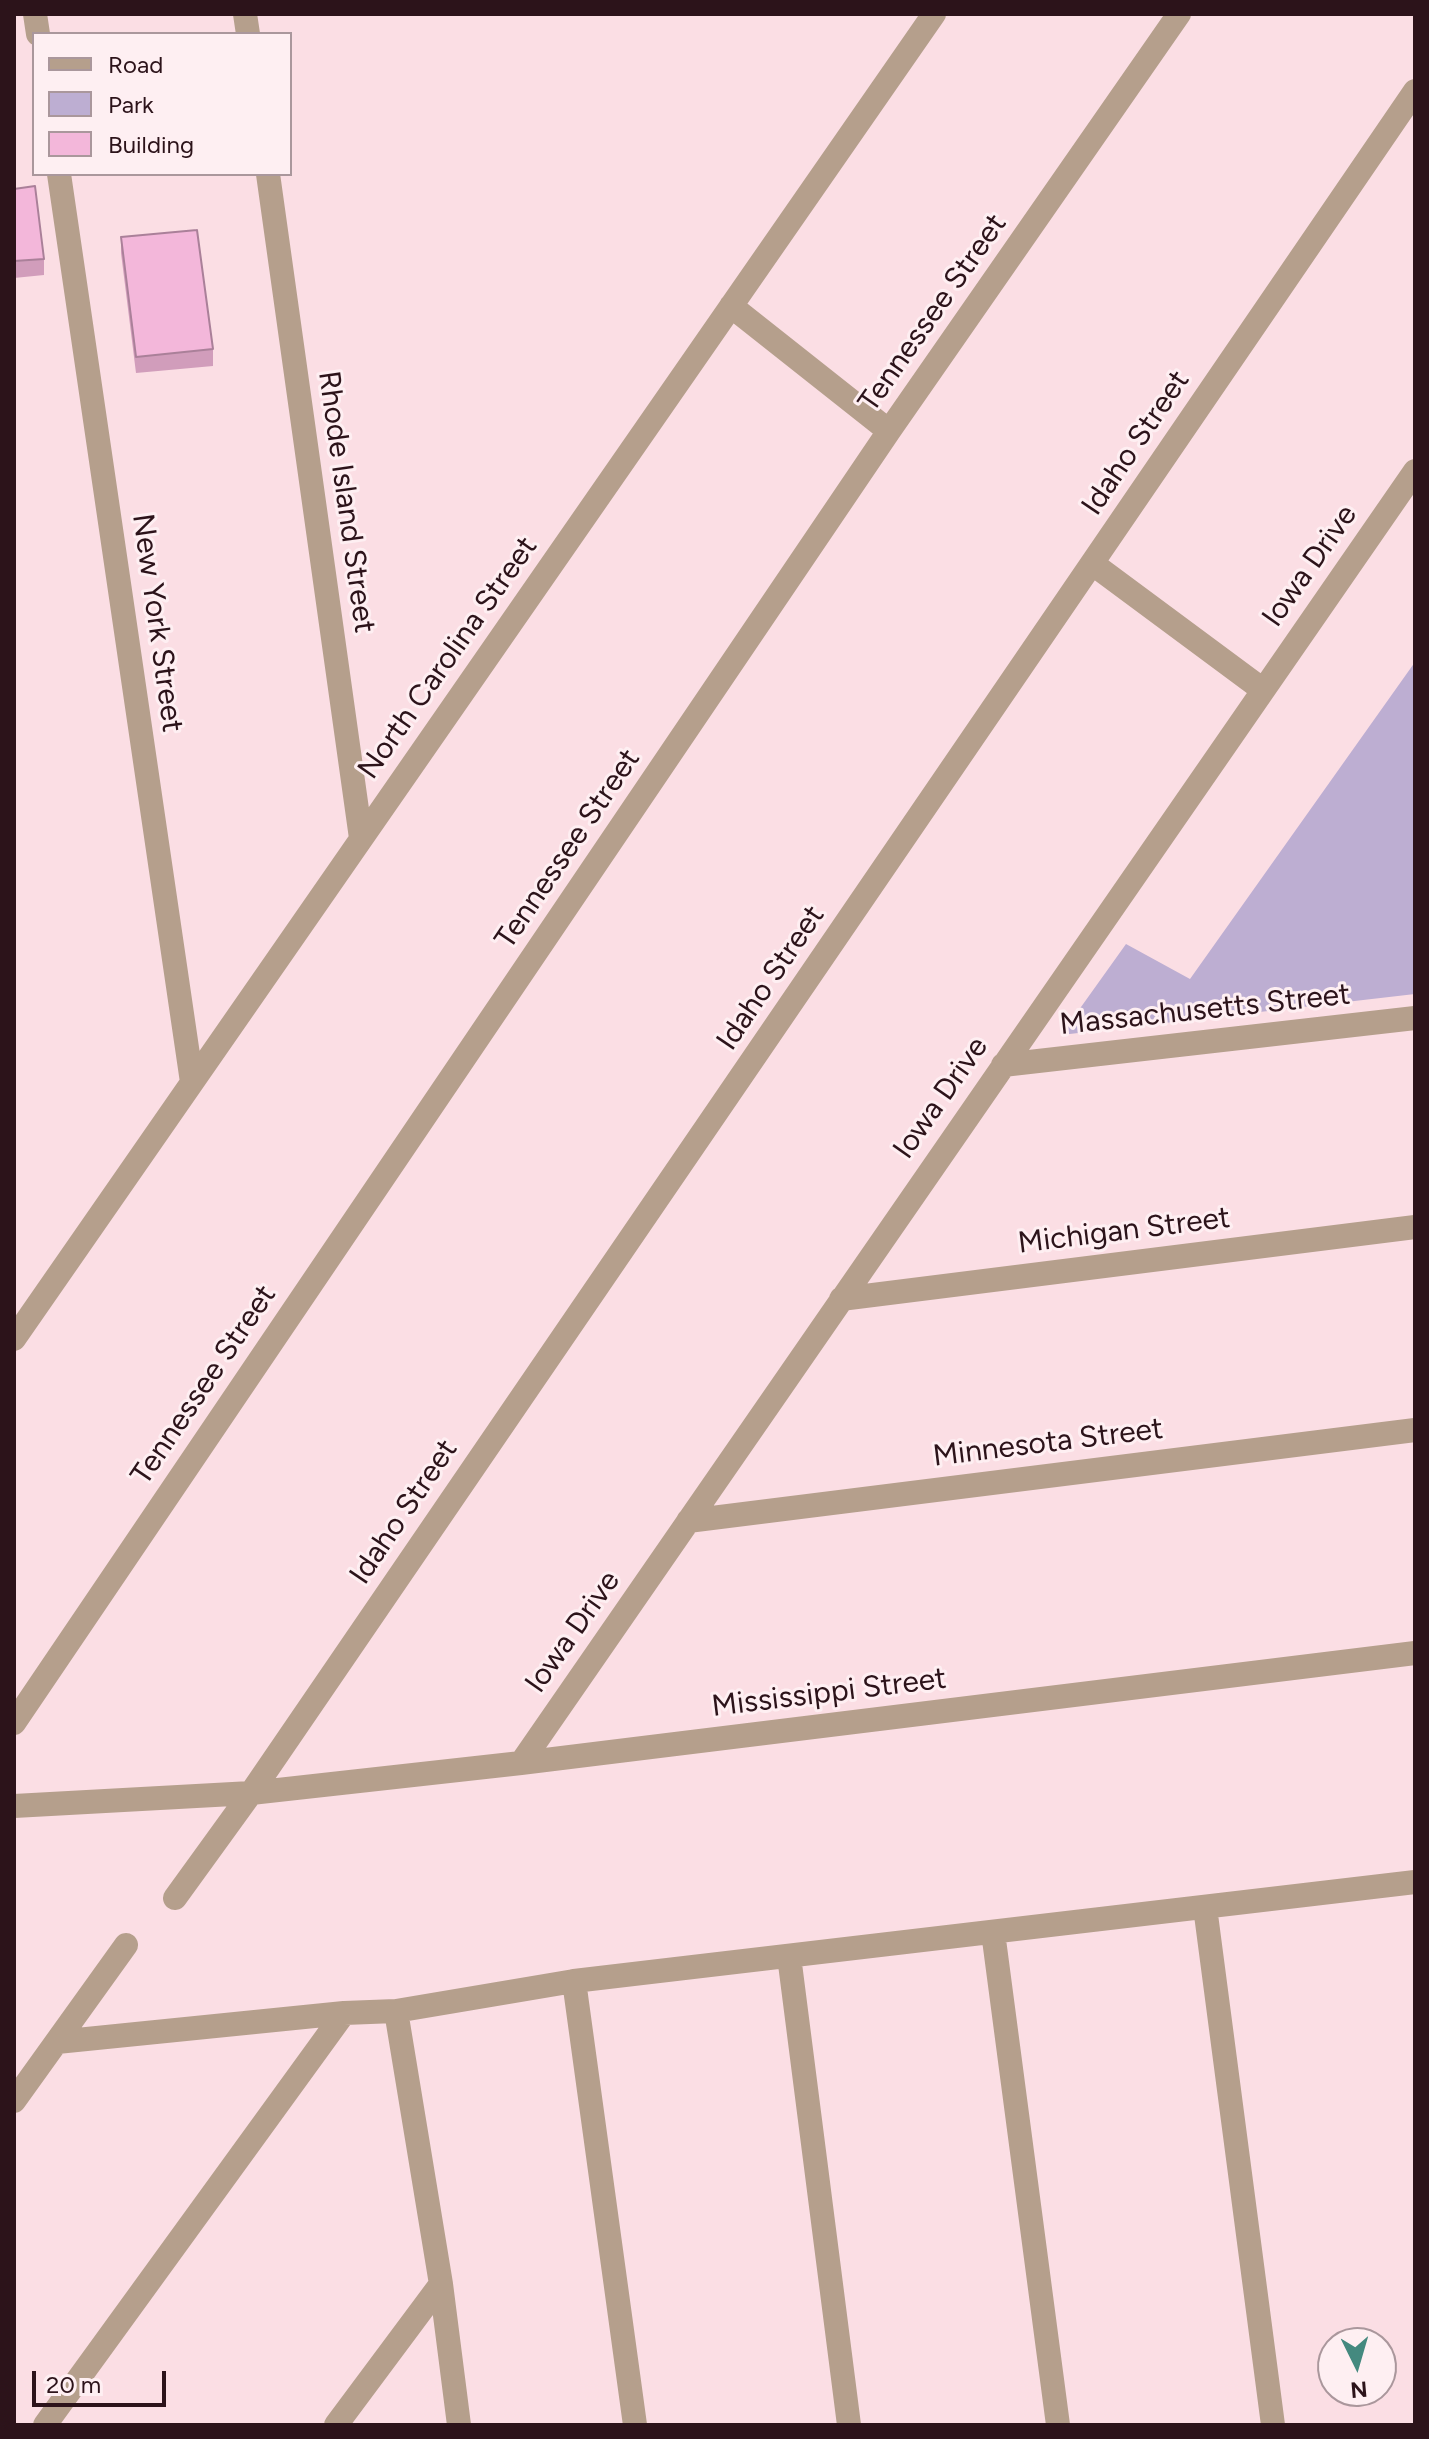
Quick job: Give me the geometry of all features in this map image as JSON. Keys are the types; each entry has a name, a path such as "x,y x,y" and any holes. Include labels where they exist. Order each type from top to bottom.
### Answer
{"street":[{"name":"North Carolina Street","path":"15,1333 934,14"},
{"name":"Tennessee Street","path":"14,1723 889,431 1179,14"},
{"name":"Idaho Street","path":"175,1898 251,1793 1415,91"},
{"name":"New York Street","path":"59,176 192,1082"},
{"name":"Rhode Island Street","path":"268,176 361,838"},
{"path":"731,306 889,431"},
{"name":"Iowa Drive","path":"521,1763 1415,471"},
{"path":"1093,564 1263,690"},
{"name":"Massachusetts Street","path":"1003,1065 1415,1018"},
{"name":"Michigan Street","path":"841,1299 1415,1227"},
{"name":"Minnesota Street","path":"688,1521 1415,1430"},
{"name":"Mississippi Street","path":"14,1806 251,1793 521,1763 1415,1653"},
{"path":"57,2042 344,2013 396,2011 574,1981 1415,1882"},
{"path":"1205,1907 1273,2425"},
{"path":"993,1932 1058,2425"},
{"path":"14,2101 126,1945"},
{"path":"789,1956 849,2425"},
{"path":"574,1981 635,2425"},
{"path":"396,2011 441,2284 459,2425"},
{"path":"45,2425 344,2013"},
{"path":"336,2425 441,2284"}],"green space":[{"path":"1415,662 1415,994 1061,1035 1126,944 1190,979"}],"building":[{"path":"35,186 44,259 14,261 14,189"},
{"path":"197,230 213,349 136,357 121,237"}]}
